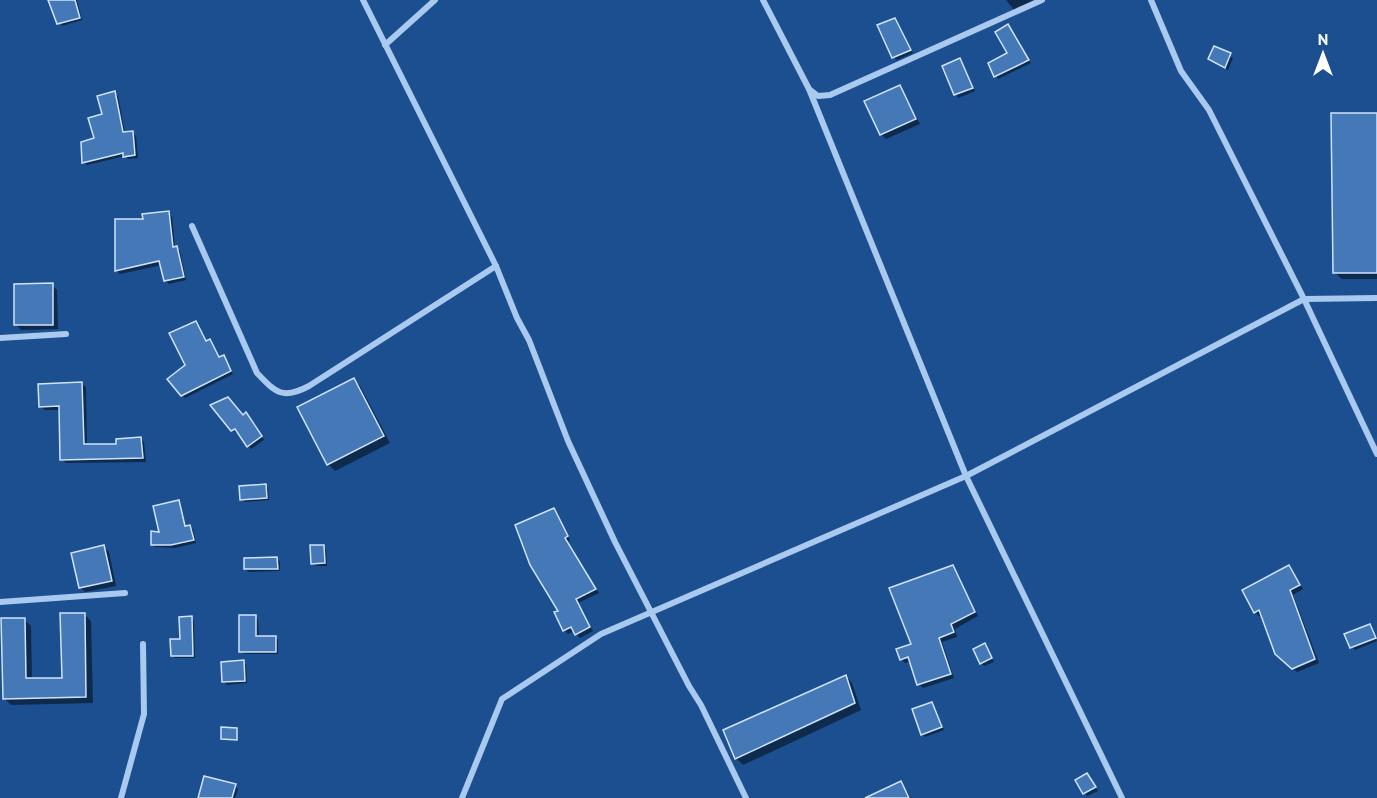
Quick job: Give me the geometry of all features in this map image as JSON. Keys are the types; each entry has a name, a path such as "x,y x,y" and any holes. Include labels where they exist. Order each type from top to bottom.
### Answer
{"street":[{"path":"363,0 496,266 517,318 529,340 568,441 651,613 701,705 746,798"},
{"path":"385,45 435,0"},
{"path":"763,0 808,89 966,476 1122,798"},
{"path":"808,89 818,96 830,95 1042,0"},
{"path":"1151,0 1181,71 1209,110 1304,299 1377,454"},
{"path":"192,226 257,373 273,390 284,394 297,392 309,386 496,266"},
{"path":"462,798 502,699 601,634 966,476 1304,299 1377,298"},
{"path":"0,338 66,334"},
{"path":"0,602 125,593"},
{"path":"121,798 144,714 143,644"}],"building":[{"path":"48,0 75,0 80,18 57,24"},
{"path":"895,18 911,50 892,58 877,25"},
{"path":"1008,24 1029,60 994,77 988,63 1007,53 995,32"},
{"path":"1214,46 1231,53 1225,68 1208,59"},
{"path":"960,58 973,88 954,95 942,66"},
{"path":"900,85 916,119 880,135 864,101"},
{"path":"115,91 123,132 133,131 135,155 123,157 123,153 82,163 81,142 94,138 88,118 102,114 97,96"},
{"path":"1331,113 1377,113 1377,273 1333,273"},
{"path":"169,211 173,247 177,246 184,277 164,281 159,261 115,271 115,219 143,219 142,214"},
{"path":"53,283 53,325 14,325 14,284"},
{"path":"196,321 206,341 210,339 219,357 224,355 231,371 181,396 167,379 185,365 169,333"},
{"path":"354,378 384,436 327,465 297,407"},
{"path":"82,382 84,444 116,444 116,439 141,437 143,458 60,460 59,406 39,407 38,384"},
{"path":"228,397 243,415 246,412 262,436 247,447 235,429 231,431 210,405"},
{"path":"266,484 267,498 240,500 239,486"},
{"path":"179,500 185,526 190,525 194,540 171,545 151,545 151,531 159,532 153,506"},
{"path":"554,508 568,536 565,538 596,589 576,599 590,627 575,635 571,627 563,631 554,612 558,611 530,565 515,525"},
{"path":"104,545 112,581 79,588 71,553"},
{"path":"310,545 324,545 325,563 311,564"},
{"path":"277,557 278,569 244,569 244,558"},
{"path":"953,565 975,612 951,624 954,632 939,638 951,674 917,685 908,657 900,660 896,649 911,644 889,588"},
{"path":"1289,565 1300,585 1290,590 1315,659 1292,669 1275,654 1259,610 1254,613 1242,590"},
{"path":"60,613 85,613 86,697 3,699 1,618 25,618 26,678 62,678"},
{"path":"239,615 256,615 256,636 276,636 276,652 239,652"},
{"path":"192,616 193,656 171,656 170,639 180,639 179,617"},
{"path":"1370,624 1376,638 1350,648 1344,634"},
{"path":"985,643 992,658 980,664 973,649"},
{"path":"244,660 245,681 222,682 221,662"},
{"path":"846,675 855,703 735,759 723,730"},
{"path":"932,702 942,727 921,735 912,709"},
{"path":"221,727 237,728 237,740 221,739"},
{"path":"1087,773 1096,787 1083,794 1075,780"},
{"path":"204,776 236,784 232,798 198,798"},
{"path":"901,781 909,798 865,798"}]}
